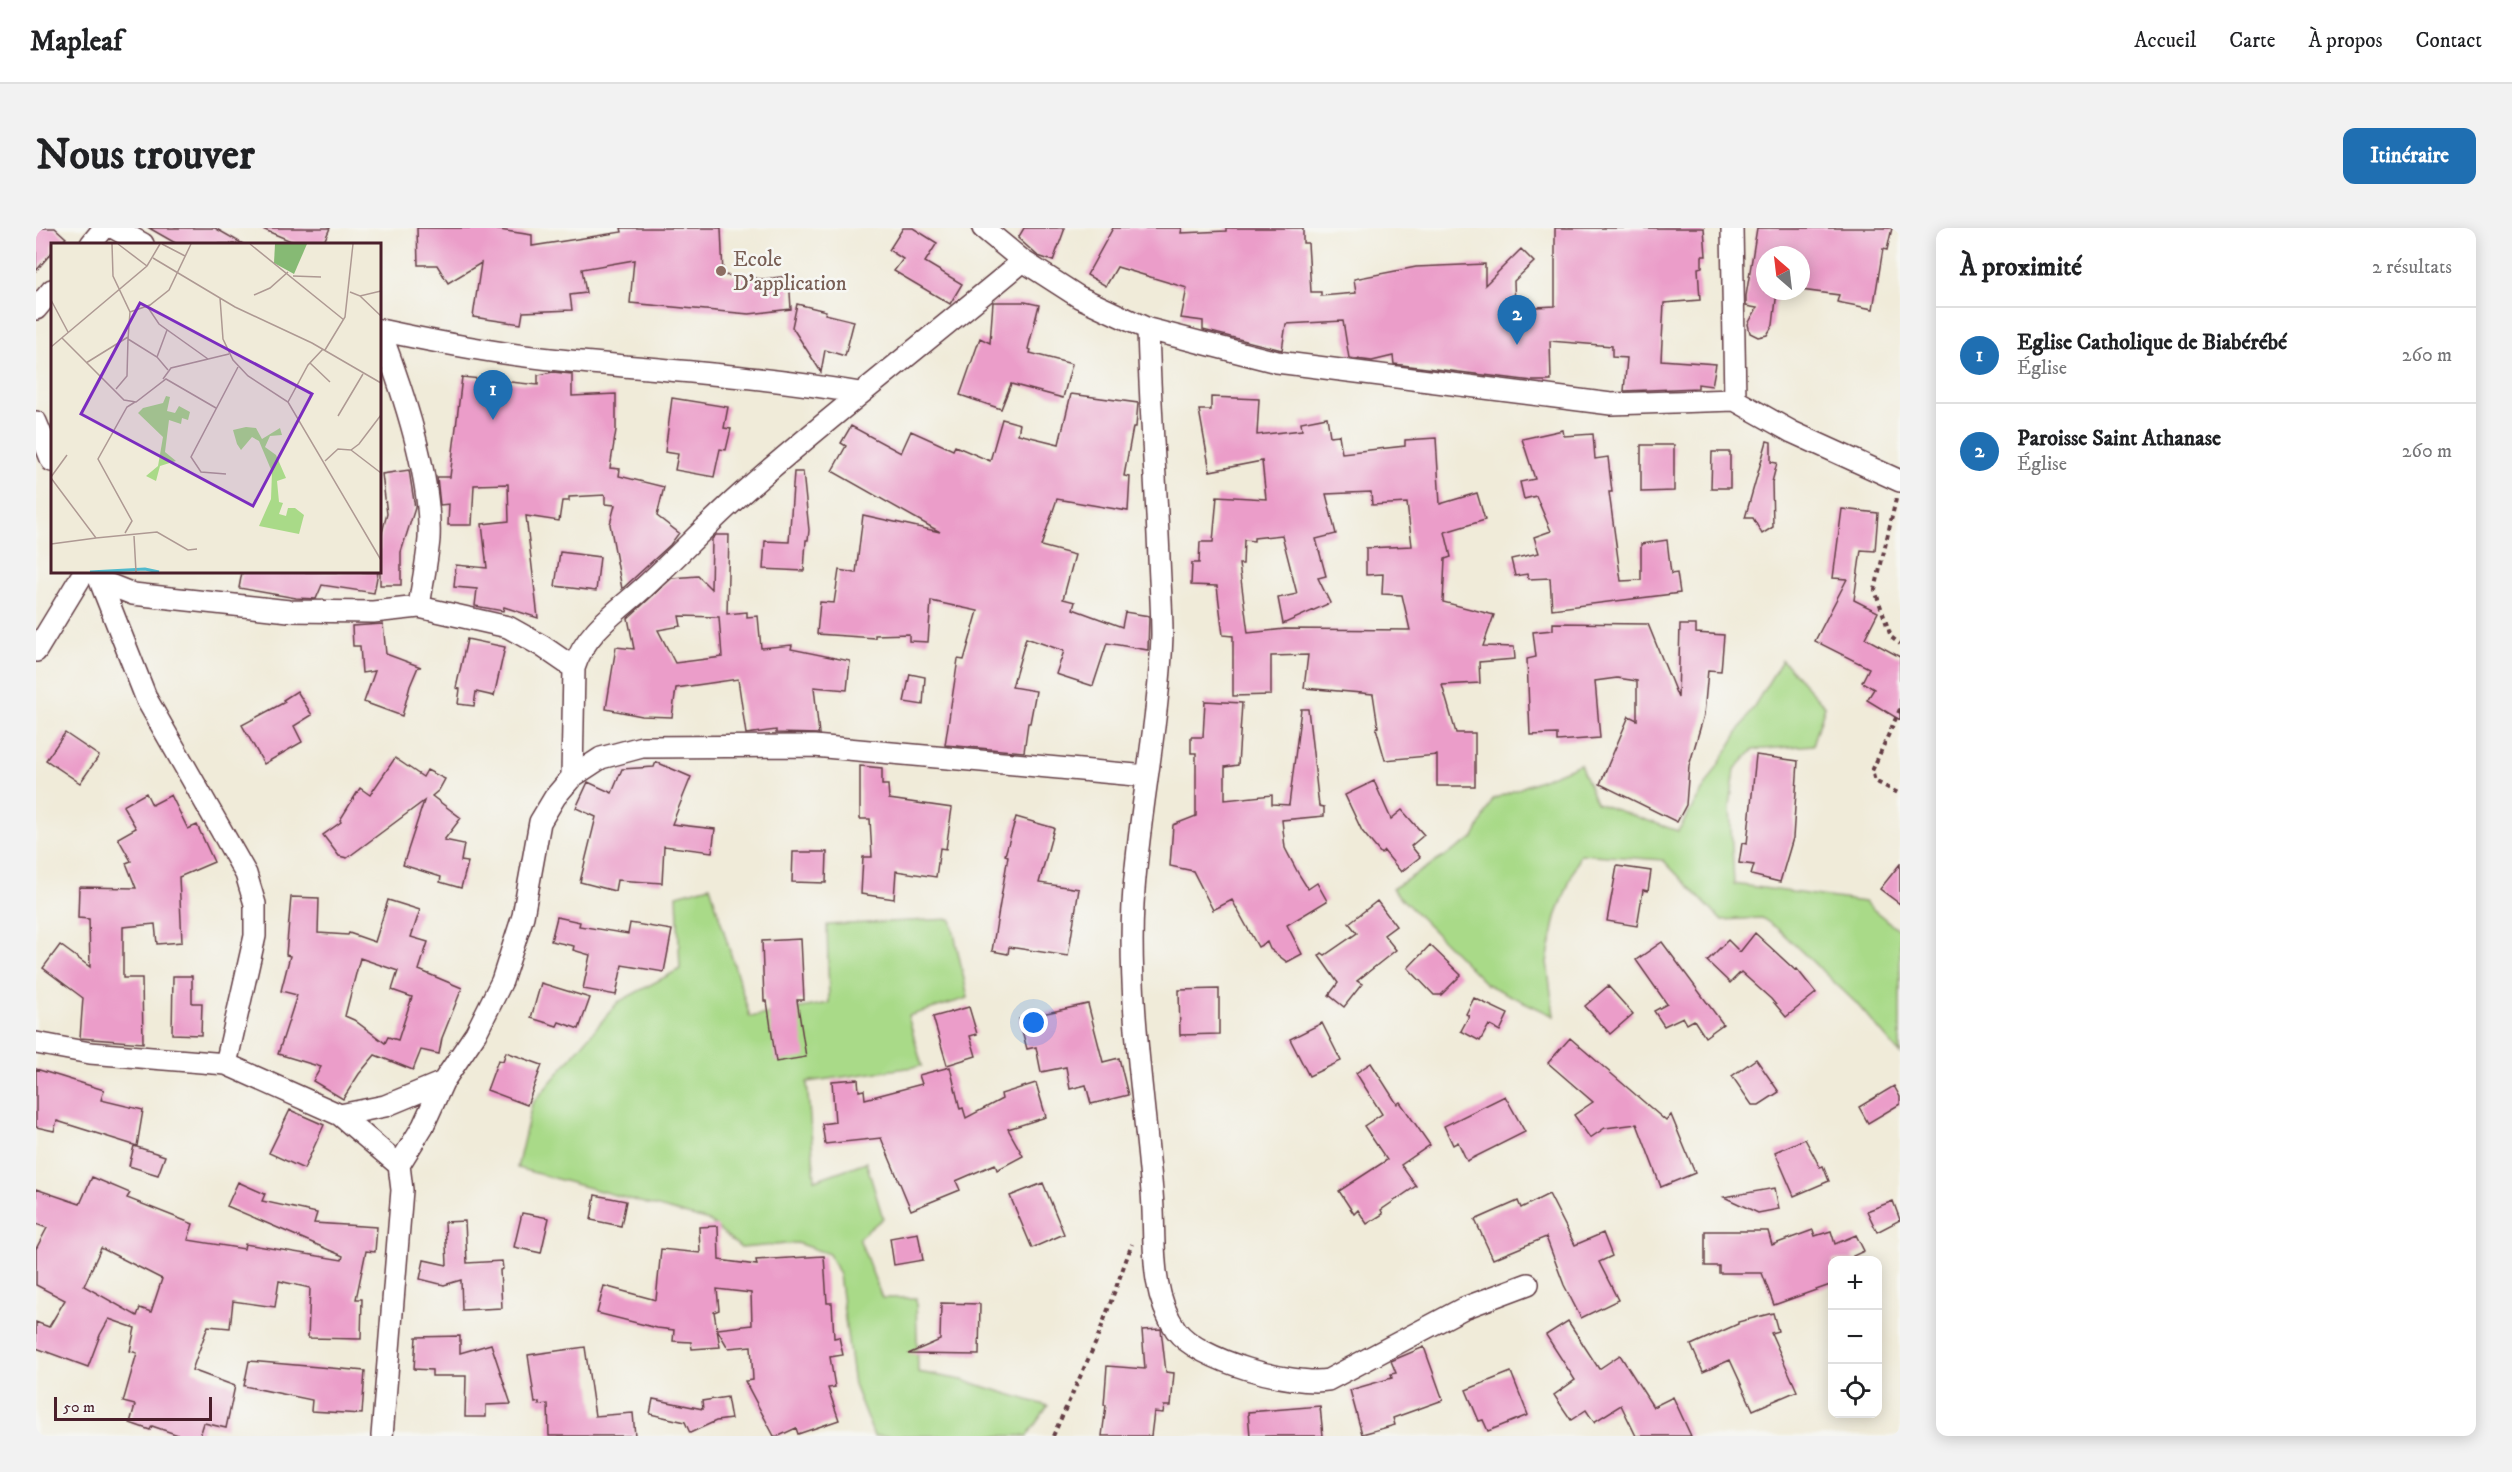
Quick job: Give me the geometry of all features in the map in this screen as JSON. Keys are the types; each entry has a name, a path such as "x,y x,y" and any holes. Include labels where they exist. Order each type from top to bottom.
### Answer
{"street":[{"path":"92,243 105,228"},
{"path":"114,228 141,243"},
{"path":"983,228 1023,261 1079,297 1148,329 1277,362 1611,404 1735,400 1899,488"},
{"path":"1732,228 1735,400"},
{"path":"572,777 574,668 579,652 587,640 615,611 651,581 751,485 1023,261"},
{"path":"36,309 51,291"},
{"path":"1148,329 1162,634 1133,905 1134,993 1153,1196 1154,1257 1160,1295 1177,1331 1198,1348 1228,1362 1264,1374 1313,1382 1328,1380 1464,1308 1528,1284"},
{"path":"381,331 465,348 559,360 798,382 861,393"},
{"path":"381,334 411,422 425,488 429,538 419,607"},
{"path":"36,422 51,459"},
{"path":"93,575 134,594 289,611 373,612 419,607 508,627 542,645 574,668"},
{"path":"36,651 93,575"},
{"path":"93,575 147,700 246,874 255,904 255,936 226,1064"},
{"path":"382,1436 402,1190 399,1165 423,1126 444,1082 476,1033 502,981 523,916 540,822 555,797 572,777 602,758 642,747 814,746 1148,776"},
{"path":"36,1043 90,1053 226,1064 340,1115 399,1165"},
{"path":"340,1115 385,1106 444,1082"}],"path":[{"path":"1899,488 1875,590 1891,637 1900,644"},
{"path":"1900,709 1872,771 1875,781 1900,794"},
{"path":"1053,1436 1096,1342 1135,1237"}],"green space":[{"path":"1782,660 1825,706 1813,745 1753,750 1735,769 1730,807 1734,884 1864,902 1900,931 1900,1054 1856,1003 1778,929 1762,918 1721,920 1663,860 1580,854 1556,917 1547,962 1554,1016 1486,984 1392,889 1474,838 1493,799 1580,764 1596,803 1678,831"},
{"path":"710,886 750,1017 829,1003 827,925 951,919 968,998 908,1016 922,1066 807,1082 815,1180 866,1162 883,1218 859,1238 882,1298 916,1298 918,1372 962,1380 1048,1406 1027,1436 874,1436 854,1385 839,1275 829,1254 797,1243 741,1248 709,1221 517,1168 532,1104 618,1002 680,969 677,895"}],"building":[{"path":"36,228 55,228 66,238 60,243 51,243 51,253 36,271"},
{"path":"149,228 215,228 241,243 175,243"},
{"path":"260,228 330,228 323,243 296,243"},
{"path":"417,228 487,228 532,235 532,246 622,232 621,228 721,228 723,275 763,279 789,276 791,309 749,314 630,303 634,260 582,269 586,293 570,295 572,310 523,312 521,324 473,317 481,263 448,283 437,265 418,265"},
{"path":"903,228 913,228 937,243 925,262 962,284 950,304 894,271 903,259 889,250"},
{"path":"1024,228 1065,228 1053,261 1038,256 1018,238"},
{"path":"1113,228 1182,228 1181,233 1226,231 1226,228 1303,228 1303,243 1308,243 1311,292 1321,292 1321,296 1356,293 1354,279 1416,267 1485,264 1485,285 1521,249 1534,262 1514,281 1515,308 1555,306 1555,228 1704,228 1706,256 1702,256 1702,267 1698,268 1700,300 1664,303 1661,360 1716,364 1712,386 1698,384 1698,388 1624,391 1627,358 1612,357 1612,346 1550,341 1551,381 1533,381 1394,364 1393,356 1372,361 1349,358 1343,321 1286,324 1282,350 1203,330 1203,321 1181,318 1187,288 1117,267 1106,286 1087,275"},
{"path":"1757,228 1892,228 1887,250 1883,249 1873,309 1837,302 1839,295 1810,291 1810,246 1756,246 1756,300 1776,300 1773,325 1767,335 1758,337 1750,333 1748,324 1757,308 1746,306"},
{"path":"993,302 1025,302 1039,305 1028,349 1031,350 1030,353 1072,364 1063,398 1011,384 1001,409 960,395 980,338 990,343"},
{"path":"797,304 854,321 845,356 825,350 821,372 792,327"},
{"path":"553,372 572,374 572,396 616,394 616,430 610,468 620,469 619,476 664,487 657,516 679,533 670,545 622,589 610,524 615,505 605,504 605,495 569,497 569,501 562,501 559,521 526,516 538,618 504,607 503,611 475,606 477,589 454,587 456,565 487,568 482,524 509,521 508,484 474,485 472,525 448,525 449,504 440,505 437,477 450,477 462,377 538,385 538,375"},
{"path":"1071,394 1138,403 1136,427 1133,427 1124,476 1130,477 1128,511 1057,499 1041,546 1075,555 1063,599 1075,602 1073,609 1122,627 1125,612 1149,616 1148,650 1107,643 1093,686 1056,674 1064,651 1026,638 1012,687 1036,691 1024,752 945,745 958,659 964,660 978,611 931,601 928,642 909,641 909,634 875,635 875,638 817,634 820,602 834,603 839,570 856,573 863,515 940,532 832,471 846,446 841,443 851,426 901,453 911,431 953,450 955,446 990,461 1002,419 1020,424 1018,434 1059,444"},
{"path":"1211,397 1259,399 1257,435 1302,430 1301,422 1327,417 1330,436 1339,435 1342,453 1405,446 1405,440 1436,438 1440,504 1477,493 1485,520 1445,532 1451,557 1445,559 1443,602 1494,615 1483,646 1514,647 1515,659 1479,662 1480,683 1442,685 1456,733 1475,733 1475,786 1437,786 1437,755 1385,760 1376,728 1378,727 1373,694 1304,688 1308,655 1271,656 1271,695 1233,696 1233,636 1223,635 1217,586 1191,585 1192,563 1199,563 1200,542 1213,542 1217,496 1266,499 1262,461 1210,471 1199,410 1211,410","holes":["1371,492 1372,505 1407,503 1412,546 1366,548 1366,575 1383,574 1382,594 1402,595 1410,630 1285,629 1248,633 1239,564 1243,564 1244,540 1254,541 1254,538 1282,535 1297,594 1278,598 1283,624 1330,603 1318,578 1326,576 1316,539 1336,534 1326,494"]},
{"path":"672,398 728,407 724,428 731,429 726,450 720,449 714,477 675,470 678,454 665,452"},
{"path":"1563,430 1564,436 1593,434 1595,459 1608,457 1612,492 1609,492 1621,581 1641,580 1641,544 1667,540 1671,574 1677,573 1680,593 1552,609 1550,578 1528,579 1527,574 1515,576 1511,559 1539,553 1534,537 1551,531 1536,496 1524,499 1520,482 1535,479 1522,439"},
{"path":"1767,441 1771,442 1771,462 1777,463 1772,482 1773,527 1762,534 1753,518 1745,518"},
{"path":"1641,445 1674,445 1674,491 1641,492"},
{"path":"1712,452 1730,452 1730,488 1711,488"},
{"path":"409,470 415,508 401,552 401,585 380,585 381,536 387,514 382,474"},
{"path":"794,472 803,472 809,530 804,571 763,569 765,541 789,542"},
{"path":"1842,509 1878,513 1875,551 1861,550 1854,600 1878,612 1865,638 1900,657 1900,720 1867,700 1874,689 1862,682 1869,668 1815,641 1847,579 1833,578"},
{"path":"716,535 729,535 727,614 747,612 747,617 758,616 761,648 792,645 791,649 850,661 847,690 814,687 819,734 776,733 776,730 746,734 738,679 676,688 672,717 642,716 606,709 616,647 634,649 628,618 672,578 698,576 711,589 712,539","holes":["679,616 719,617 722,657 675,663 658,630 681,626"]},
{"path":"560,552 600,557 596,591 555,586"},
{"path":"242,573 378,573 374,593 322,585 316,599 296,598 239,588"},
{"path":"1553,623 1648,624 1678,698 1680,625 1696,625 1696,633 1724,635 1721,671 1708,670 1704,715 1689,766 1686,805 1677,822 1600,784 1629,716 1637,720 1637,681 1617,678 1595,681 1600,738 1557,741 1557,734 1530,735 1527,659 1536,657 1533,632 1553,630"},
{"path":"383,624 386,654 421,667 418,667 410,686 402,716 364,702 375,671 362,673 360,646 353,646 352,626"},
{"path":"467,639 505,647 494,696 476,692 474,706 458,704 460,689 456,688"},
{"path":"910,674 925,677 923,705 904,702"},
{"path":"297,691 312,715 294,726 302,742 264,764 242,725 285,702 283,700"},
{"path":"1205,701 1242,703 1238,765 1225,767 1225,800 1272,795 1272,804 1289,805 1301,709 1308,709 1319,806 1324,807 1324,816 1282,820 1285,848 1298,873 1308,889 1317,883 1327,901 1287,925 1302,954 1287,962 1270,949 1267,942 1258,947 1232,900 1213,910 1193,871 1170,866 1173,825 1196,816 1196,753 1191,753 1191,737 1203,737"},
{"path":"65,733 99,756 80,783 46,760"},
{"path":"1756,755 1798,761 1793,838 1780,882 1751,875 1754,865 1739,863 1742,843 1747,844"},
{"path":"395,758 423,777 427,770 445,779 439,790 432,796 461,818 444,840 464,844 461,861 468,862 461,888 440,882 441,877 403,865 424,801 347,858 339,856 323,835 341,822 340,820 360,788 370,795"},
{"path":"656,762 691,777 672,824 715,829 712,852 664,846 662,883 617,880 615,891 580,882 596,817 576,808 588,782 612,793 622,769 654,767"},
{"path":"860,766 882,768 882,785 888,785 889,799 952,808 946,849 940,848 936,877 896,871 894,899 861,894 863,857 872,857 870,819 860,819"},
{"path":"1374,781 1391,819 1402,810 1424,835 1411,846 1420,857 1401,872 1384,851 1381,854 1362,831 1345,795"},
{"path":"146,793 152,805 171,795 188,829 197,825 214,862 179,877 182,942 157,944 155,924 123,927 123,978 142,978 143,1043 80,1038 83,998 43,968 60,945 90,967 89,919 78,918 79,887 136,888 126,863 131,861 118,838 136,828 123,806"},
{"path":"1016,817 1054,828 1039,883 1079,889 1068,956 1009,947 1008,954 992,951 1008,856 1005,855"},
{"path":"793,852 827,852 826,883 792,882"},
{"path":"1900,864 1900,904 1880,889"},
{"path":"1617,866 1651,871 1648,891 1643,890 1637,926 1607,921"},
{"path":"291,897 319,898 318,933 348,935 349,933 375,942 388,900 420,910 411,937 428,942 419,970 462,988 442,1038 439,1054 421,1050 413,1070 375,1055 343,1099 313,1081 321,1067 278,1054 297,995 281,991 290,956 286,955","holes":["360,958 398,971 392,990 412,997 398,1040 388,1037 385,1043 345,1016"]},
{"path":"1377,901 1396,926 1384,935 1396,950 1357,981 1362,984 1344,1007 1329,995 1338,983 1319,956 1322,953 1325,955 1357,933 1349,923"},
{"path":"557,917 580,922 579,926 628,934 630,923 672,930 664,972 622,965 616,995 583,989 590,955 573,950 574,946 551,941"},
{"path":"1755,933 1795,970 1797,969 1816,993 1786,1017 1771,999 1741,972 1730,983 1707,961 1728,940 1740,952"},
{"path":"801,939 804,1000 797,1000 806,1057 776,1062 767,1001 764,1001 762,941"},
{"path":"1662,942 1723,1024 1705,1037 1694,1020 1687,1024 1683,1017 1664,1026 1654,1011 1667,1004 1636,960"},
{"path":"1430,945 1461,975 1441,995 1434,995 1408,968"},
{"path":"173,976 192,976 192,1003 202,1003 201,1035 172,1034"},
{"path":"541,983 590,998 579,1029 559,1022 557,1026 531,1018"},
{"path":"1608,986 1633,1014 1610,1034 1585,1006"},
{"path":"1219,989 1219,1034 1180,1035 1179,990"},
{"path":"1474,998 1508,1014 1500,1031 1489,1025 1480,1041 1461,1031 1469,1016 1466,1014"},
{"path":"1088,1004 1103,1062 1119,1058 1128,1095 1091,1104 1086,1085 1070,1089 1066,1067 1041,1072 1036,1047 1027,1049 1019,1019"},
{"path":"969,1007 977,1034 970,1036 976,1056 947,1065 933,1017"},
{"path":"1322,1023 1341,1061 1309,1076 1290,1039"},
{"path":"1570,1038 1666,1121 1671,1115 1695,1173 1661,1187 1637,1124 1605,1128 1590,1138 1574,1115 1593,1102 1548,1063"},
{"path":"506,1052 542,1065 527,1105 487,1090 498,1060 503,1061"},
{"path":"1756,1059 1779,1092 1759,1105 1752,1105 1732,1076"},
{"path":"1371,1063 1397,1104 1400,1102 1430,1145 1401,1165 1416,1186 1381,1210 1383,1214 1367,1224 1358,1210 1354,1214 1339,1191 1387,1160 1364,1126 1382,1114 1356,1073"},
{"path":"950,1067 960,1109 963,1108 966,1118 1002,1099 1001,1094 1036,1083 1046,1117 1008,1129 1023,1156 997,1170 995,1164 956,1181 960,1190 911,1210 881,1138 825,1144 822,1124 835,1122 832,1081 858,1079 859,1091 864,1090 865,1099 922,1084 919,1075"},
{"path":"36,1069 104,1090 101,1100 143,1110 137,1146 57,1121 54,1131 36,1127"},
{"path":"1894,1086 1900,1097 1900,1104 1868,1123 1859,1107"},
{"path":"1505,1096 1525,1132 1467,1161 1458,1142 1453,1145 1444,1126"},
{"path":"290,1110 324,1125 304,1169 269,1153"},
{"path":"1805,1139 1820,1167 1823,1166 1829,1181 1794,1196 1775,1152"},
{"path":"134,1146 165,1156 158,1175 129,1166"},
{"path":"92,1177 130,1193 127,1198 193,1224 188,1240 244,1249 245,1244 342,1260 343,1256 227,1206 238,1182 265,1194 262,1201 317,1213 314,1223 377,1227 375,1252 366,1251 356,1299 362,1299 361,1339 308,1338 310,1288 279,1281 275,1307 233,1301 230,1328 208,1326 192,1370 235,1386 226,1428 204,1423 200,1436 181,1436 152,1426 150,1430 130,1423 135,1405 123,1402 137,1353 130,1351 135,1328 109,1319 100,1335 88,1367 36,1348 36,1322 49,1327 65,1300 36,1285 36,1249 47,1228 36,1224 36,1189 80,1204","holes":["101,1248 162,1279 151,1312 140,1308 137,1316 84,1286"]},
{"path":"1043,1183 1064,1234 1032,1248 1010,1196"},
{"path":"1775,1188 1779,1209 1758,1213 1724,1197"},
{"path":"1549,1194 1575,1245 1603,1233 1612,1256 1599,1262 1618,1300 1581,1318 1564,1285 1546,1237 1493,1259 1475,1220 1518,1201 1521,1208"},
{"path":"595,1195 626,1201 621,1226 591,1220"},
{"path":"1893,1201 1900,1220 1877,1232 1867,1211"},
{"path":"522,1213 549,1218 541,1253 514,1247"},
{"path":"465,1221 467,1263 502,1261 503,1269 500,1270 502,1308 462,1310 461,1280 444,1285 420,1279 424,1260 447,1265 445,1222"},
{"path":"718,1226 719,1260 757,1265 756,1260 824,1256 827,1303 832,1303 834,1338 839,1337 843,1355 830,1357 835,1387 828,1388 839,1420 798,1434 796,1428 774,1436 745,1381 753,1380 751,1346 728,1348 717,1329 752,1325 751,1293 717,1289 719,1310 714,1312 720,1347 692,1349 691,1342 673,1341 674,1330 597,1313 604,1286 656,1300 661,1249 700,1253 699,1227"},
{"path":"1813,1230 1815,1236 1831,1231 1835,1244 1856,1235 1864,1251 1853,1256 1828,1256 1828,1286 1774,1305 1762,1273 1719,1273 1719,1266 1705,1266 1705,1231 1768,1231 1772,1245"},
{"path":"918,1233 923,1260 894,1265 890,1238"},
{"path":"941,1303 980,1304 979,1355 908,1354 940,1340"},
{"path":"1773,1313 1778,1331 1771,1333 1797,1391 1753,1410 1730,1360 1703,1372 1691,1345 1738,1322"},
{"path":"1568,1321 1599,1369 1620,1355 1653,1407 1673,1397 1691,1436 1636,1436 1621,1405 1594,1422 1586,1410 1571,1420 1554,1395 1575,1380 1546,1335"},
{"path":"1161,1329 1166,1372 1174,1373 1171,1406 1164,1406 1163,1413 1154,1412 1151,1436 1102,1436 1107,1366 1145,1369 1142,1330"},
{"path":"460,1336 460,1353 491,1344 511,1404 486,1405 486,1417 465,1417 466,1376 432,1376 432,1370 414,1369 416,1337"},
{"path":"585,1347 595,1416 633,1413 635,1436 549,1436 548,1404 535,1403 528,1355"},
{"path":"1424,1347 1443,1400 1393,1418 1395,1425 1362,1434 1350,1390 1392,1378 1391,1374 1396,1373 1391,1361"},
{"path":"249,1361 365,1371 362,1414 311,1411 312,1400 244,1386"},
{"path":"1511,1372 1528,1415 1488,1431 1483,1420 1479,1421 1466,1390"},
{"path":"727,1397 731,1419 716,1421 690,1433 685,1422 650,1414 653,1399 703,1409 702,1401"},
{"path":"1320,1406 1323,1436 1250,1436 1248,1412"}],"place":[{"name":"Ecole D'application","path":"721,271"},
{"name":"Paroisse Saint Athanase","path":"1517,345"},
{"name":"Eglise Catholique de Biabérébé","path":"493,420"}]}
